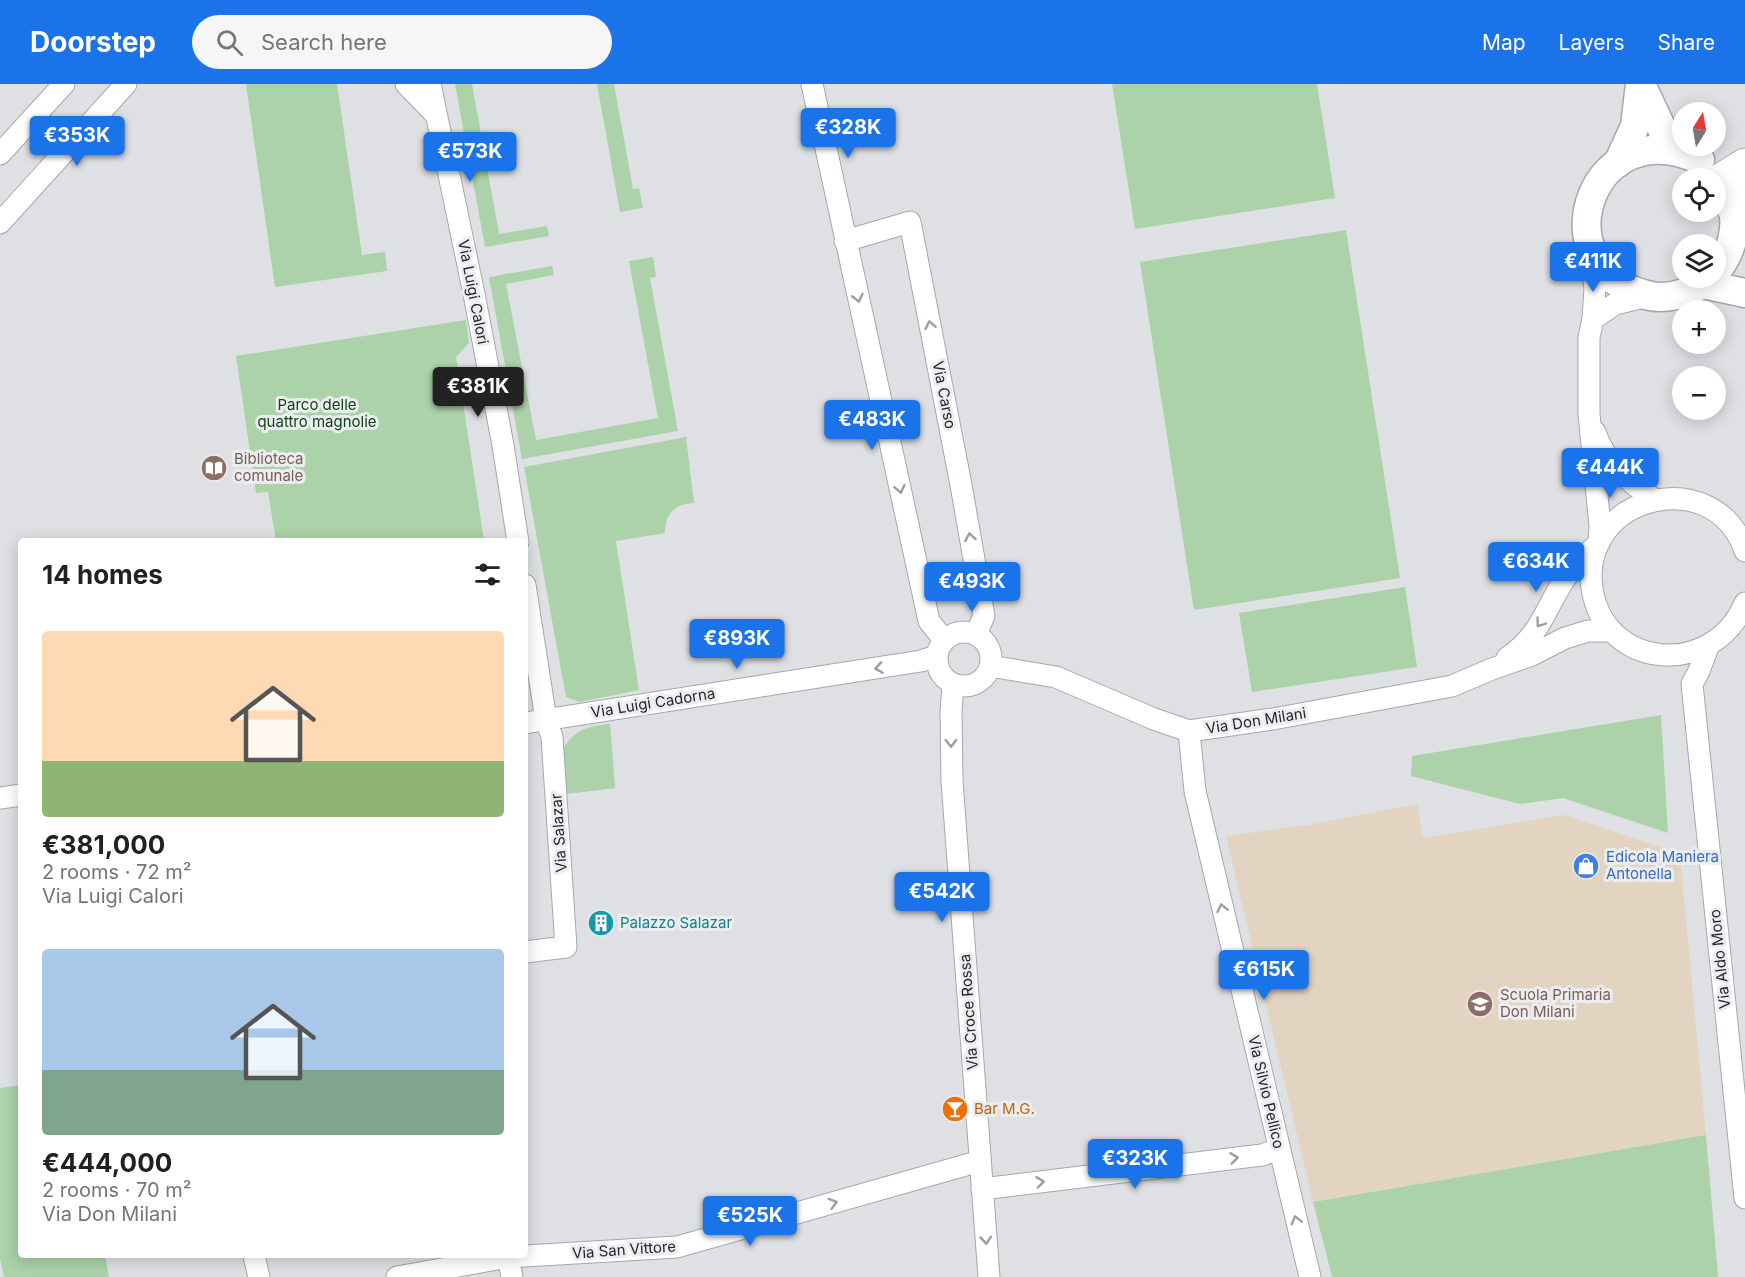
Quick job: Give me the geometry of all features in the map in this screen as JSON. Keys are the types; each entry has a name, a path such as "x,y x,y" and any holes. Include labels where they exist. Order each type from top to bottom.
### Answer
{"main road":[{"path":"1618,163 1635,126 1641,84"},
{"path":"1641,84 1662,129 1732,199 1730,249 1726,255"},
{"path":"1691,288 1677,295 1648,296 1621,286 1610,277 1593,253 1588,239 1587,218 1591,197 1602,178 1618,163 1637,153 1659,149 1673,150 1732,199"},
{"path":"1726,285 1745,293"}],"street":[{"path":"0,154 64,84"},
{"path":"0,223 126,84"},
{"path":"406,84 436,115"},
{"name":"Via Luigi Calori","path":"430,84 473,289 503,445 517,538"},
{"path":"812,84 929,621 940,648"},
{"name":"Via Carso","path":"845,241 910,222 984,616 976,634"},
{"path":"1588,239 1595,288 1588,349 1589,414 1600,526 1599,543 1592,566 1592,589 1599,611 1612,631 1631,645 1659,655 1689,654 1708,646 1729,631 1745,603"},
{"path":"1593,319 1615,304 1648,296"},
{"path":"1589,414 1598,440 1612,465 1636,487 1655,500 1677,498 1688,500 1717,513 1733,528 1745,551"},
{"name":"Via Don Milani","path":"1491,669 1523,647 1545,616 1566,578 1579,561 1599,543 1605,532 1622,515 1643,503 1655,500"},
{"path":"528,604 546,720"},
{"name":"Via Don Milani","path":"990,666 1056,677 1154,719 1189,731 1274,719 1452,686 1532,655 1572,636 1588,631 1612,631"},
{"path":"959,632 976,634 989,647 990,666 980,681 972,685 953,684 940,673 937,665 940,648 950,634 959,632"},
{"name":"Via Aldo Moro","path":"1708,646 1692,684 1745,1198"},
{"name":"Via Luigi Cadorna","path":"528,723 921,661 940,648"},
{"path":"1659,655 1692,684"},
{"name":"Via Croce Rossa","path":"953,684 952,781 989,1277"},
{"name":"Via Salazar","path":"528,952 566,947 552,737 546,720"},
{"name":"Via Silvio Pellico","path":"1189,731 1195,791 1310,1277"},
{"path":"0,798 18,795"},
{"path":"982,1189 1262,1155 1279,1149"},
{"name":"Via San Vittore","path":"397,1277 510,1267 677,1247 980,1161"},
{"path":"254,1258 259,1277"}],"shaded area":[{"name":"Scuola Primaria Don Milani","path":"1417,804 1423,838 1564,815 1680,854 1706,1135 1313,1202 1226,836 1313,824"}],"green space":[{"path":"246,84 337,84 362,255 385,252 387,271 275,287"},
{"path":"455,84 472,84 499,234 547,226 549,236 485,247"},
{"path":"597,84 614,84 633,189 639,188 643,208 620,212"},
{"path":"1112,84 1317,84 1335,198 1135,229"},
{"path":"1346,230 1400,578 1194,610 1140,262"},
{"path":"653,257 656,277 650,278 678,431 522,459 489,277 552,266 554,275 506,284 536,440 658,418 629,261"},
{"name":"Parco delle quattro magnolie","path":"466,320 469,343 456,357 484,538 276,538 268,492 256,493 236,356"},
{"path":"686,437 694,503 681,505 672,511 665,526 665,533 616,541 639,690 580,702 566,697 524,467"},
{"path":"1405,587 1417,667 1252,692 1239,613"},
{"path":"1661,715 1668,833 1563,798 1520,804 1411,776 1412,756"},
{"path":"610,724 615,788 566,794 564,747 574,735 584,729"},
{"path":"18,1085 18,1258 105,1258 109,1277 4,1277 0,1258 0,1088"},
{"path":"1706,1135 1718,1277 1332,1277 1313,1202"}],"place":[{"name":"Biblioteca comunale","path":"214,468"},
{"name":"Edicola Maniera Antonella","path":"1586,866"},
{"name":"Palazzo Salazar","path":"601,923"},
{"name":"Scuola Primaria Don Milani","path":"1480,1004"},
{"name":"Bar M.G.","path":"955,1109"}]}
